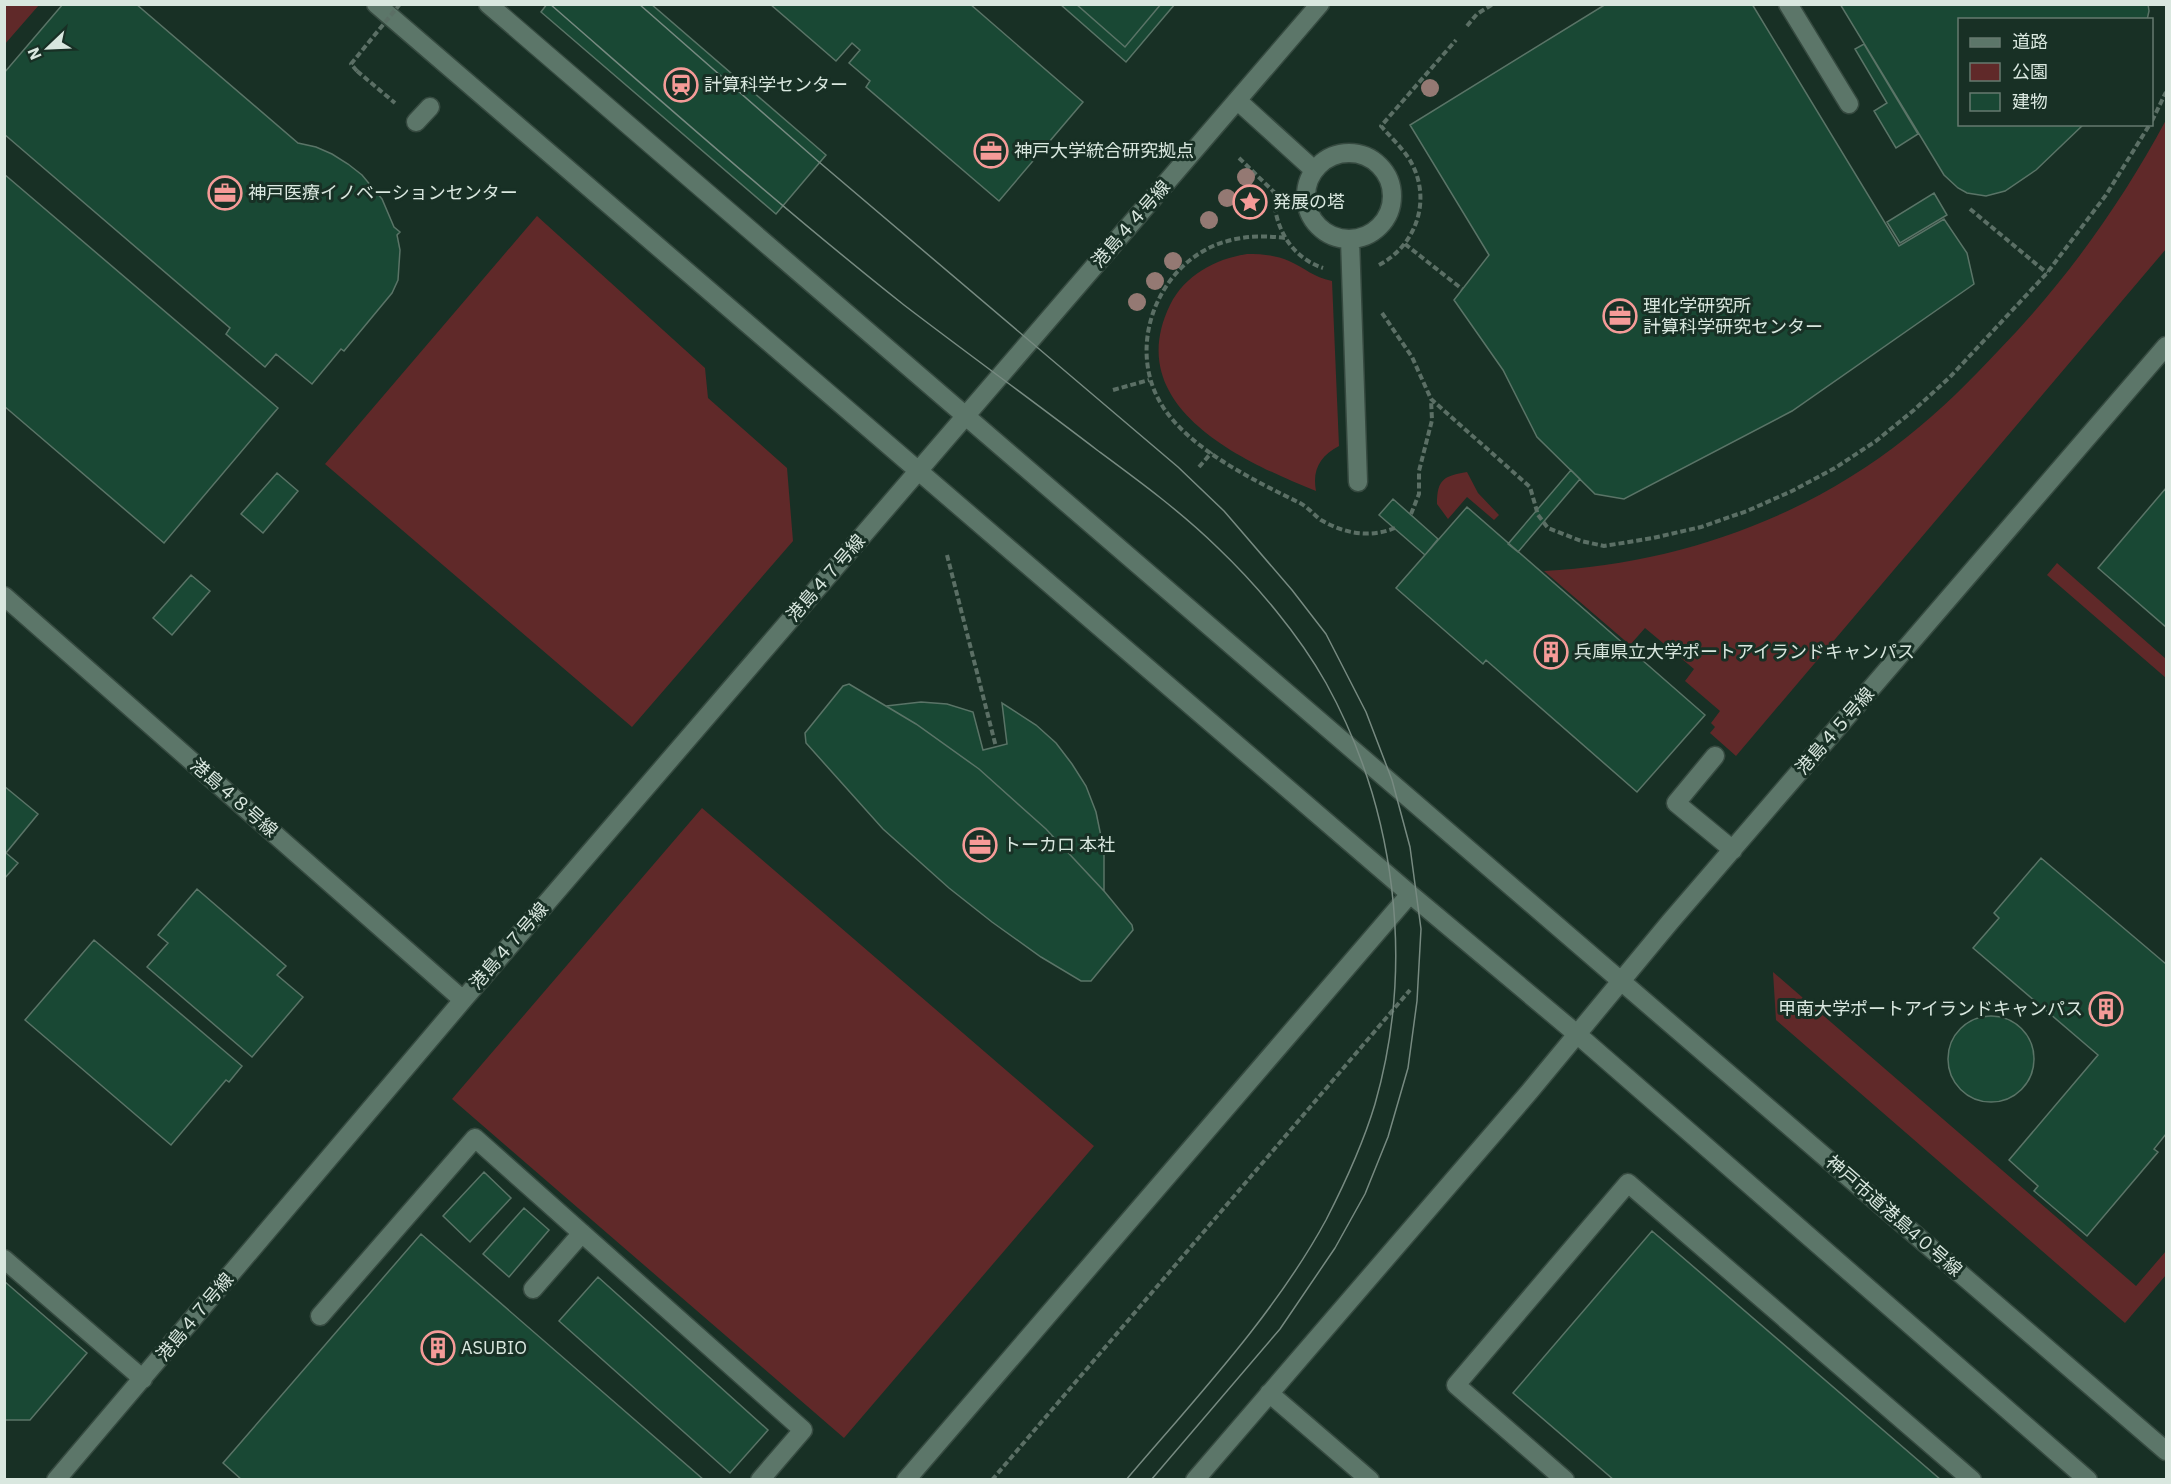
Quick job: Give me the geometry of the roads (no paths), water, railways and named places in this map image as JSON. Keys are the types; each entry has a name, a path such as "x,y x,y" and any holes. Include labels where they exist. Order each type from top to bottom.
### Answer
{"street":[{"path":"376,4 1410,894 1578,1035 2088,1479"},
{"name":"神戸市道港島4０号線","path":"488,4 2166,1451"},
{"name":"港島４４号線","path":"966,416 1320,4"},
{"path":"1788,4 1849,104"},
{"path":"1238,101 1314,170"},
{"path":"416,122 430,107"},
{"path":"1349,152 1362,154 1374,160 1386,176 1392,195 1385,220 1376,230 1350,239 1339,238 1328,233 1310,216 1306,205 1306,192 1314,170 1329,157 1349,152"},
{"path":"1350,239 1358,482"},
{"name":"港島４５号線","path":"1195,1479 1578,1035 1621,980 2166,346"},
{"name":"港島４７号線","path":"56,1479 463,1000 966,416"},
{"name":"港島４８号線","path":"4,596 463,1000"},
{"path":"1715,756 1676,803 1733,850"},
{"path":"906,1479 1410,894"},
{"path":"320,1316 475,1138 803,1430 760,1479"},
{"path":"1565,1479 1456,1385 1628,1183 1972,1479"},
{"path":"533,1289 582,1233"},
{"path":"4,1259 143,1379"},
{"path":"1269,1393 1370,1479"}],"tram line":[{"path":"550,4 859,269 1144,485 1203,534 1247,578 1290,629 1326,683 1350,732 1369,783 1383,835 1392,889 1396,943 1394,997 1387,1051 1375,1104 1347,1178 1306,1255 1233,1355 1126,1480"},
{"path":"639,4 819,162 1178,467 1224,511 1292,590 1326,634 1366,712 1392,780 1410,847 1421,929 1417,1001 1408,1068 1388,1137 1365,1194 1335,1248 1280,1329 1151,1480"}],"place":[{"name":"計算科学センター","path":"681,85"},
{"name":"神戸大学統合研究拠点","path":"991,151"},
{"name":"神戸医療イノベーションセンター","path":"225,193"},
{"name":"発展の塔","path":"1250,202"},
{"name":"理化学研究所 計算科学研究センター","path":"1620,316"},
{"name":"兵庫県立大学ポートアイランドキャンパス","path":"1551,652"},
{"name":"トーカロ 本社","path":"980,845"},
{"name":"甲南大学ポートアイランドキャンパス","path":"2106,1009"},
{"name":"ASUBIO","path":"438,1348"}]}
